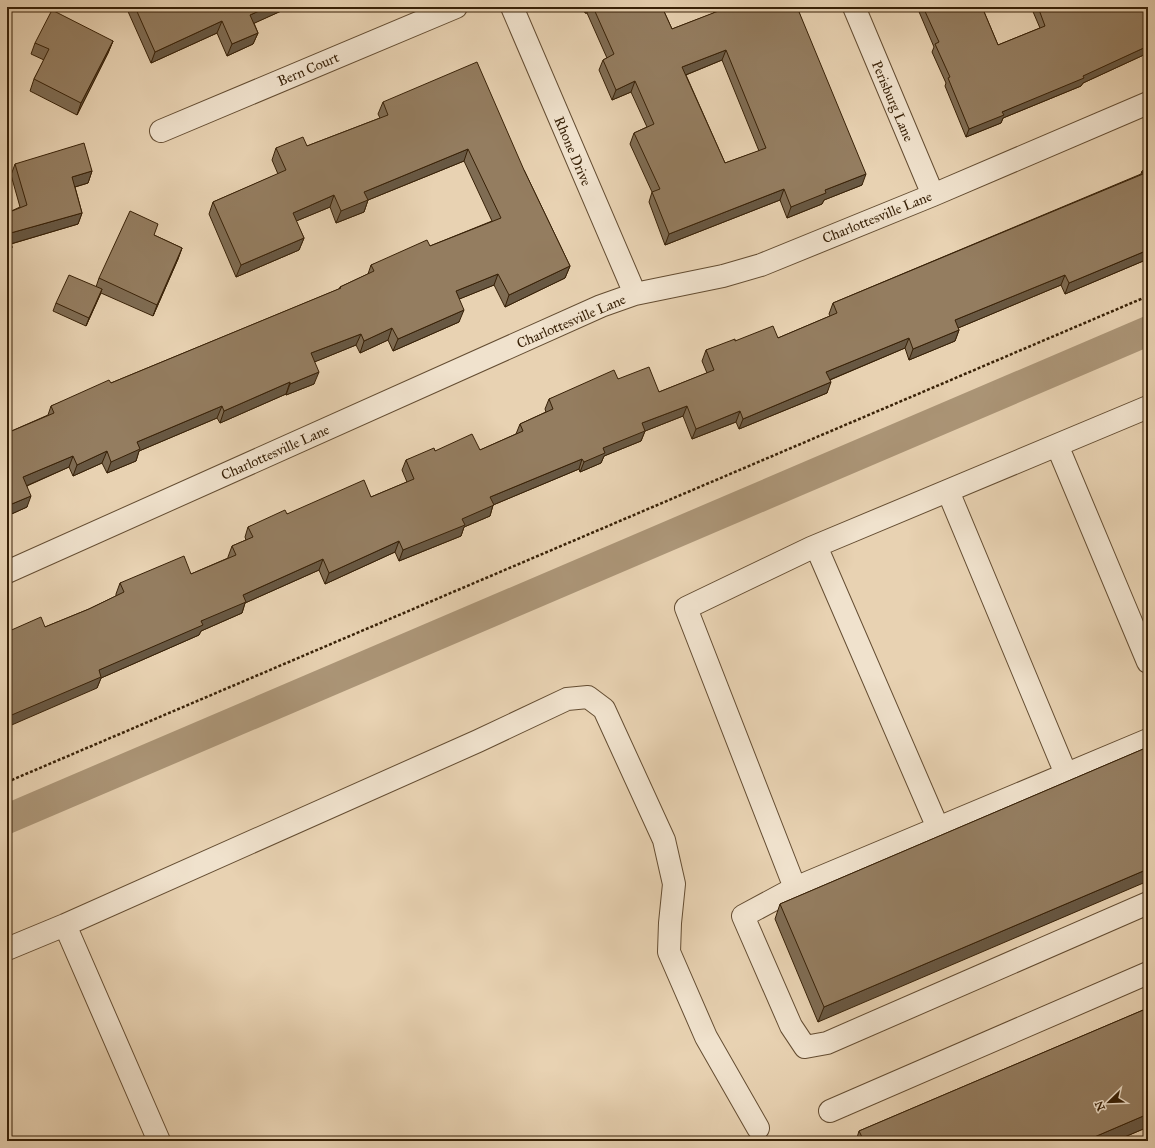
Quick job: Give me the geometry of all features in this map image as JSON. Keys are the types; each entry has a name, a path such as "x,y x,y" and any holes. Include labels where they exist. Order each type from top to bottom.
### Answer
{"street":[{"name":"Bern Court","path":"161,132 456,7"},
{"name":"Rhone Drive","path":"512,7 634,294"},
{"name":"Perisburg Lane","path":"854,7 933,195"},
{"name":"Charlottesville Lane","path":"7,572 601,306 634,294 723,276 761,265 933,195 1148,104"},
{"path":"795,888 686,608 816,546 1148,408"},
{"path":"1057,445 1148,662"},
{"path":"948,491 1066,774"},
{"path":"816,546 938,828"},
{"path":"7,949 65,925 478,741 567,699 588,698 604,709 664,840 674,884 669,952 706,1037 758,1128"},
{"path":"1147,743 1066,774 795,888 743,916 791,1026 805,1047 827,1043 1148,903"},
{"path":"65,925 159,1141"},
{"path":"830,1112 1148,973"}],"path":[{"path":"7,782 1148,296"}],"building":[{"path":"135,7 268,7 250,15 258,33 232,44 222,21 155,52"},
{"path":"593,7 662,7 672,29 721,10 720,7 797,7 866,174 825,190 826,193 791,207 784,189 669,234 652,192 660,189 634,133 654,124 635,81 616,90 603,60 614,54","holes":["726,50 766,148 725,163 682,67"]},
{"path":"923,7 982,7 998,45 1045,26 1038,7 1148,7 1148,46 1083,76 1084,78 1002,112 1004,115 969,129 948,78 950,77 935,44 939,42"},
{"path":"52,10 113,41 81,103 34,79 49,49 35,43"},
{"path":"477,62 524,170 570,266 509,295 498,274 456,291 464,310 398,339 392,328 364,341 361,334 311,353 319,372 290,384 290,382 224,411 222,406 137,442 140,449 111,462 107,451 77,465 73,456 23,477 31,496 7,506 7,433 54,413 51,406 109,380 111,383 341,288 340,287 374,271 371,265 427,240 430,246 501,218 468,149 364,192 368,200 341,211 334,195 293,213 304,238 241,265 213,202 286,170 276,148 303,137 307,146 388,115 383,102"},
{"path":"84,143 92,171 72,177 82,213 7,234 7,213 27,205 15,164"},
{"path":"1148,169 1148,250 1069,283 1065,275 955,320 959,330 913,349 909,338 826,372 831,382 743,419 740,411 696,429 687,406 642,423 645,431 603,448 605,453 584,462 582,459 490,497 494,505 462,519 465,525 403,550 399,541 329,573 323,559 243,595 246,602 201,621 203,625 99,670 101,677 7,717 7,632 41,617 45,627 89,609 124,592 120,583 184,556 191,574 236,555 232,546 253,537 248,527 285,510 287,514 364,480 371,497 414,479 406,460 434,448 435,451 472,434 480,450 523,431 520,424 553,409 549,399 614,370 618,379 649,367 659,392 714,370 706,350 735,339 735,341 773,326 778,338 837,313 833,303 1143,174 1142,171"},
{"path":"130,211 158,224 154,235 182,248 157,305 99,278"},
{"path":"7,235 12,247 7,249"},
{"path":"69,275 102,289 89,318 56,303"},
{"path":"1148,747 1148,869 824,1007 780,904"},
{"path":"1148,1008 1148,1114 1085,1141 864,1141 859,1131"}],"waterway":[{"path":"7,819 1148,331"}]}
